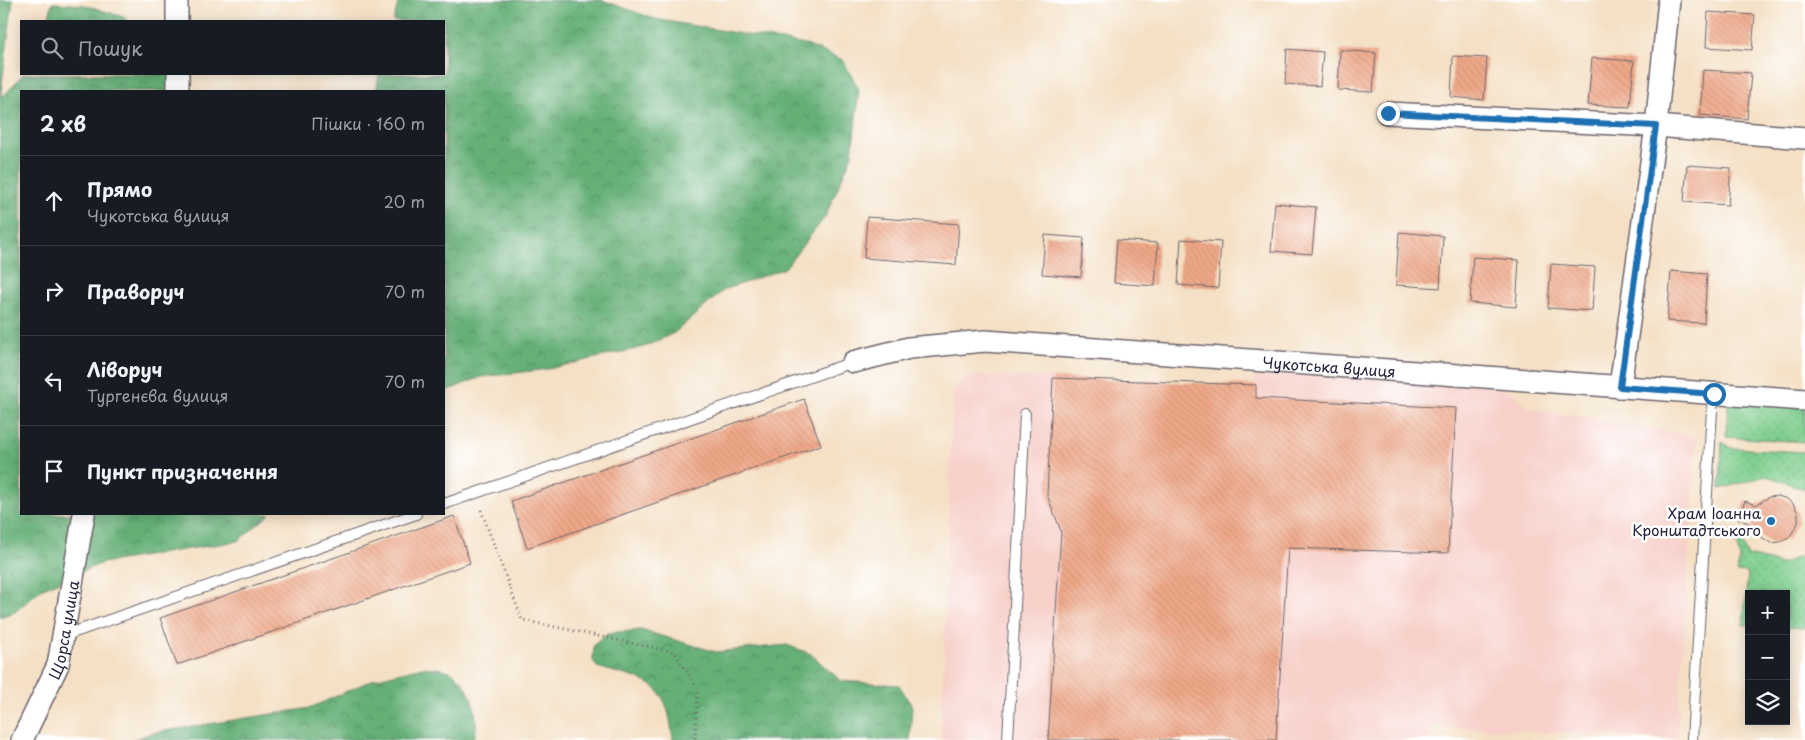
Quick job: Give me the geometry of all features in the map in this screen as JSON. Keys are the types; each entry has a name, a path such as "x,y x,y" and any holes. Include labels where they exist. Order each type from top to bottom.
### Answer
{"street":[{"path":"177,0 177,20"},
{"path":"1620,387 1656,126 1669,0"},
{"path":"178,75 178,90"},
{"path":"1388,113 1656,126 1805,138"},
{"name":"Чукотська вулиця","path":"853,362 909,348 984,341 1805,400"},
{"name":"Щорса улица","path":"22,740 58,665 84,515"}],"lane":[{"path":"445,504 853,362"},
{"path":"1692,740 1714,394"},
{"path":"1008,740 1025,414"},
{"path":"63,636 413,515"}],"path":[{"path":"475,493 522,620 674,652 698,689 695,740"}],"shaded area":[{"path":"1256,368 1468,382 1511,391 1529,408 1697,437 1677,739 1431,726 1430,740 941,740 953,392 966,375 1256,385"}],"green space":[{"path":"0,0 13,0 1,91 2,98 22,75 171,75 179,90 20,90 20,515 269,515 238,541 102,563 41,589 15,612 0,617"},
{"path":"399,0 602,0 655,19 806,45 843,60 859,90 852,155 825,217 785,268 724,290 674,333 644,347 548,369 481,377 445,392 445,90 376,90 379,75 445,75 445,20 393,20"},
{"path":"52,3 85,5 123,17 127,20 48,20"},
{"path":"1728,403 1805,405 1805,442 1726,437"},
{"path":"1722,441 1730,448 1805,452 1805,489 1766,476 1720,489"},
{"path":"1740,538 1748,556 1781,564 1805,554 1805,628 1790,627 1790,590 1746,590 1748,573 1737,572 1740,558 1736,542"},
{"path":"1745,604 1745,625 1743,625"},
{"path":"641,630 716,652 787,645 811,654 841,681 899,685 912,706 910,740 673,740 666,705 653,686 631,676 597,667 593,660 594,645 608,633"},
{"path":"422,667 449,671 463,683 469,692 475,712 476,722 473,740 133,740 152,733 310,708 374,679"}],"building":[{"path":"1708,12 1755,15 1752,50 1706,47"},
{"path":"1287,49 1323,52 1320,86 1285,84"},
{"path":"1340,50 1376,53 1373,92 1338,90"},
{"path":"1453,56 1487,58 1484,100 1451,97"},
{"path":"1592,58 1634,61 1630,107 1588,105"},
{"path":"1703,70 1751,73 1747,119 1700,115"},
{"path":"1687,165 1731,168 1728,205 1684,202"},
{"path":"1275,203 1316,207 1312,254 1271,251"},
{"path":"867,217 959,224 956,265 864,258"},
{"path":"1399,232 1443,236 1440,288 1396,285"},
{"path":"1045,235 1084,238 1081,277 1042,274"},
{"path":"1181,239 1221,242 1218,288 1178,285"},
{"path":"1117,240 1158,243 1155,286 1114,283"},
{"path":"1473,257 1519,260 1516,307 1470,303"},
{"path":"1551,264 1595,267 1592,311 1548,308"},
{"path":"1671,271 1707,274 1704,323 1667,321"},
{"path":"1053,378 1256,385 1256,398 1456,408 1448,553 1288,548 1276,740 1048,740 1061,531 1047,495"},
{"path":"804,399 821,445 527,548 511,501"},
{"name":"Храм Іоанна Кронштадтського","path":"1778,496 1787,499 1794,505 1798,513 1798,523 1789,538 1771,543 1755,533 1751,524 1738,519 1745,501 1756,505 1769,497"},
{"path":"454,516 470,563 177,665 160,618"}],"place":[{"name":"Храм Іоанна Кронштадтського","path":"1771,521"}],"route":[{"path":"1388,113 1656,126 1620,387 1714,394"}]}
